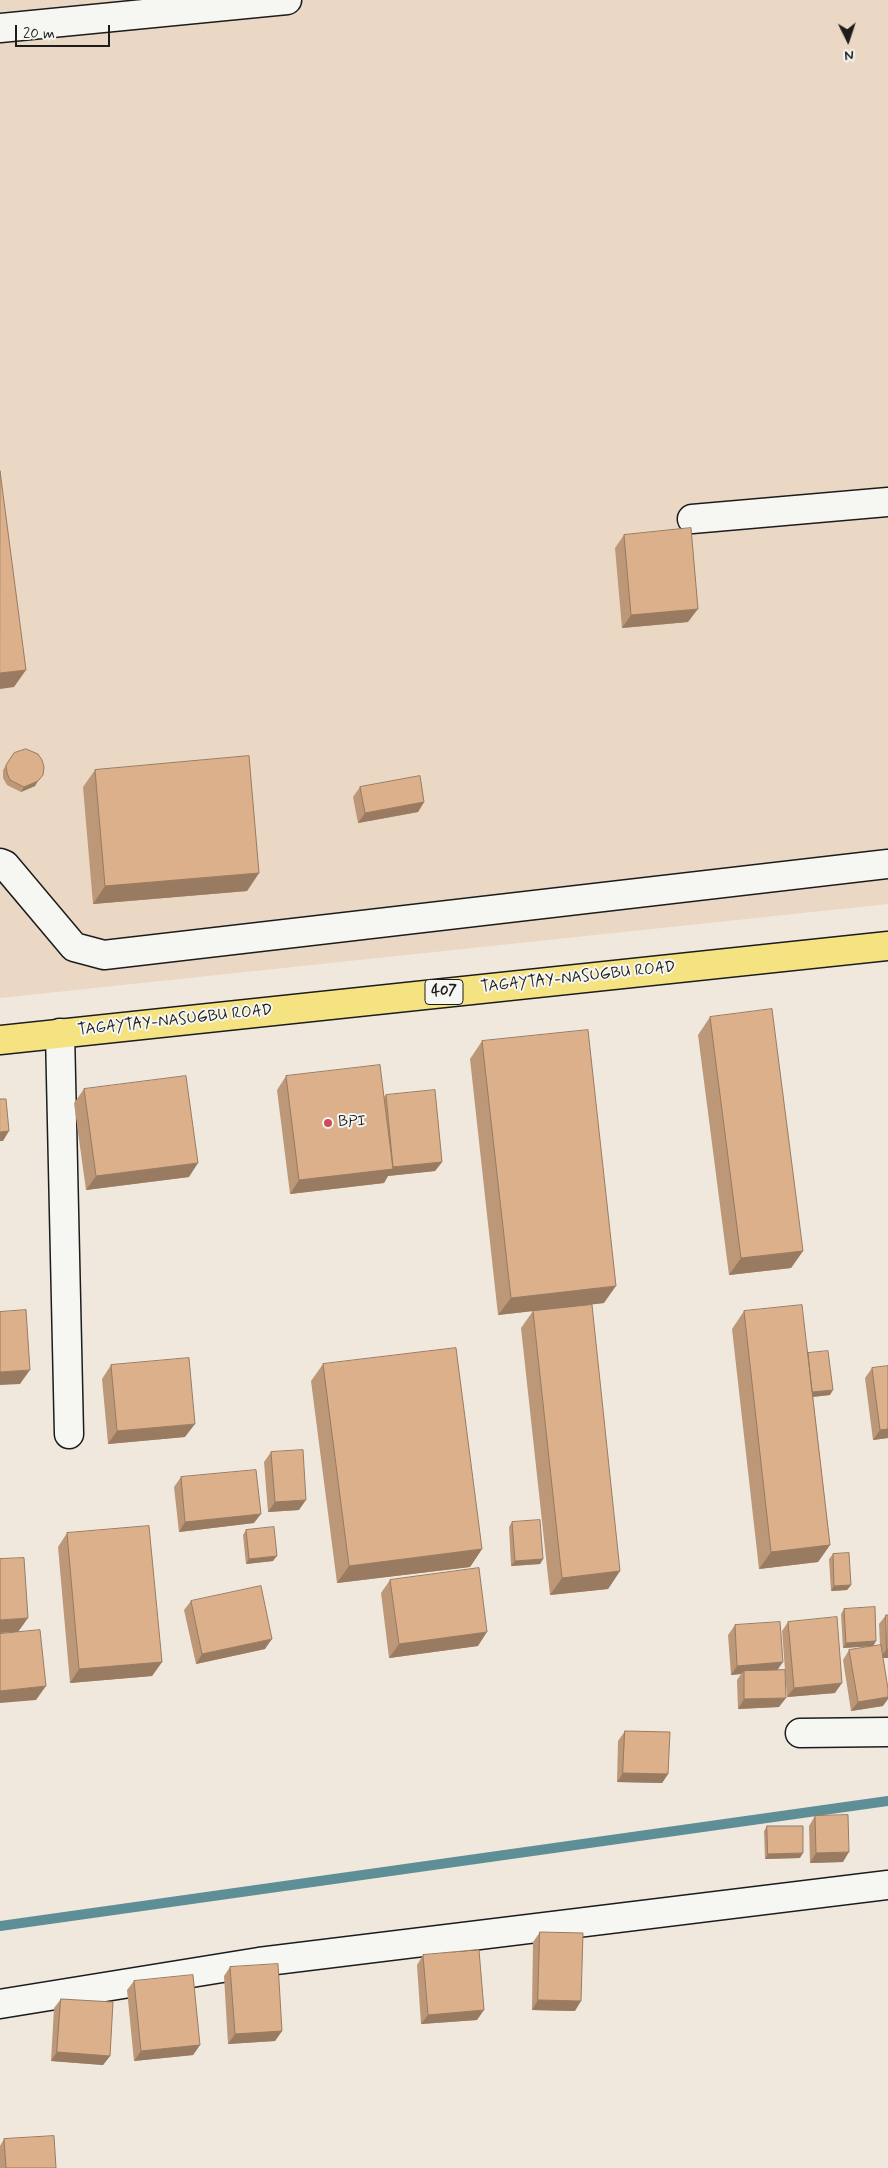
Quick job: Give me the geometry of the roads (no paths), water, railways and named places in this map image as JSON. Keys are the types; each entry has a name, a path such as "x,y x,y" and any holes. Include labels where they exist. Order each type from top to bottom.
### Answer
{"main road":[{"name":"TAGAYTAY-NASUGBU ROAD","path":"0,1040 888,946"}],"street":[{"path":"0,28 287,0"},
{"path":"692,518 888,502"},
{"path":"0,863 5,865 74,947 104,955 888,864"},
{"path":"60,1033 69,1434"},
{"path":"800,1733 888,1732"},
{"path":"0,2004 260,1962 888,1885"}],"waterway":[{"path":"0,1926 888,1801"}],"place":[{"name":"BPI","path":"328,1123"}]}
